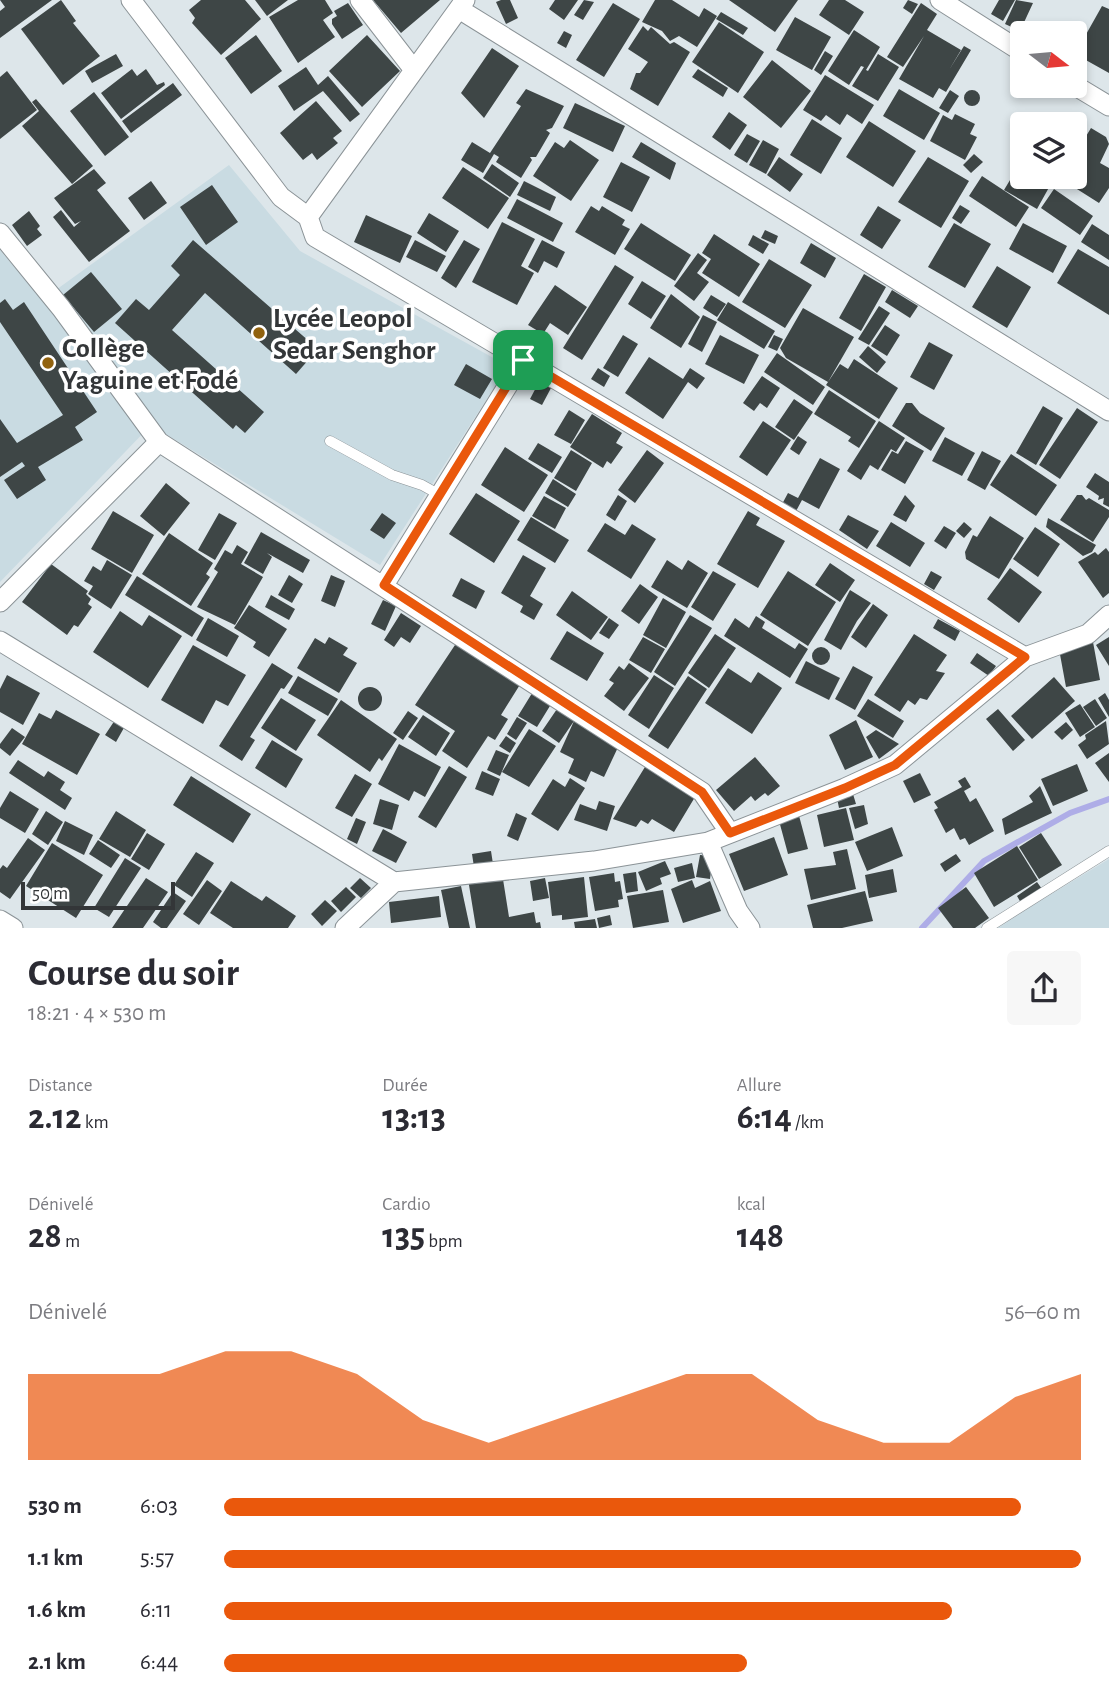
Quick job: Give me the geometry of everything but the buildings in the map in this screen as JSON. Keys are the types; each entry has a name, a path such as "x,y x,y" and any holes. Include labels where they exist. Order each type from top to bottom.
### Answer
{"street":[{"path":"131,0 281,197 308,217 315,237 1025,657"},
{"path":"360,0 414,70"},
{"path":"940,0 1010,44"},
{"path":"308,217 462,4 1109,411"},
{"path":"1087,93 1109,106"},
{"path":"0,233 61,308 159,442 702,792 730,833"},
{"path":"384,585 523,360"},
{"path":"0,603 159,442"},
{"path":"345,928 394,883 594,861 708,842 845,788 895,765 1025,657 1088,634 1109,615"},
{"path":"0,641 394,883"},
{"path":"708,842 738,911 750,928"},
{"path":"0,920 13,928"}],"lane":[{"path":"330,441 392,475 422,485 440,495"},
{"path":"987,928 1109,852"}],"shaded area":[{"name":"Lycée Leopol Sedar Senghor","path":"229,165 300,251 508,366 380,565 151,425 0,582 0,250 42,300"},
{"path":"1109,859 1109,928 998,928 1035,904"}],"waterway":[{"path":"922,928 984,861 1070,813 1109,799"}],"place":[{"name":"Lycée Leopol Sedar Senghor","path":"259,333"},
{"name":"Collège Yaguine et Fodé","path":"48,363"}],"route":[{"path":"523,360 1025,657 895,765 845,788 730,833 702,792 384,585 523,360"}]}
